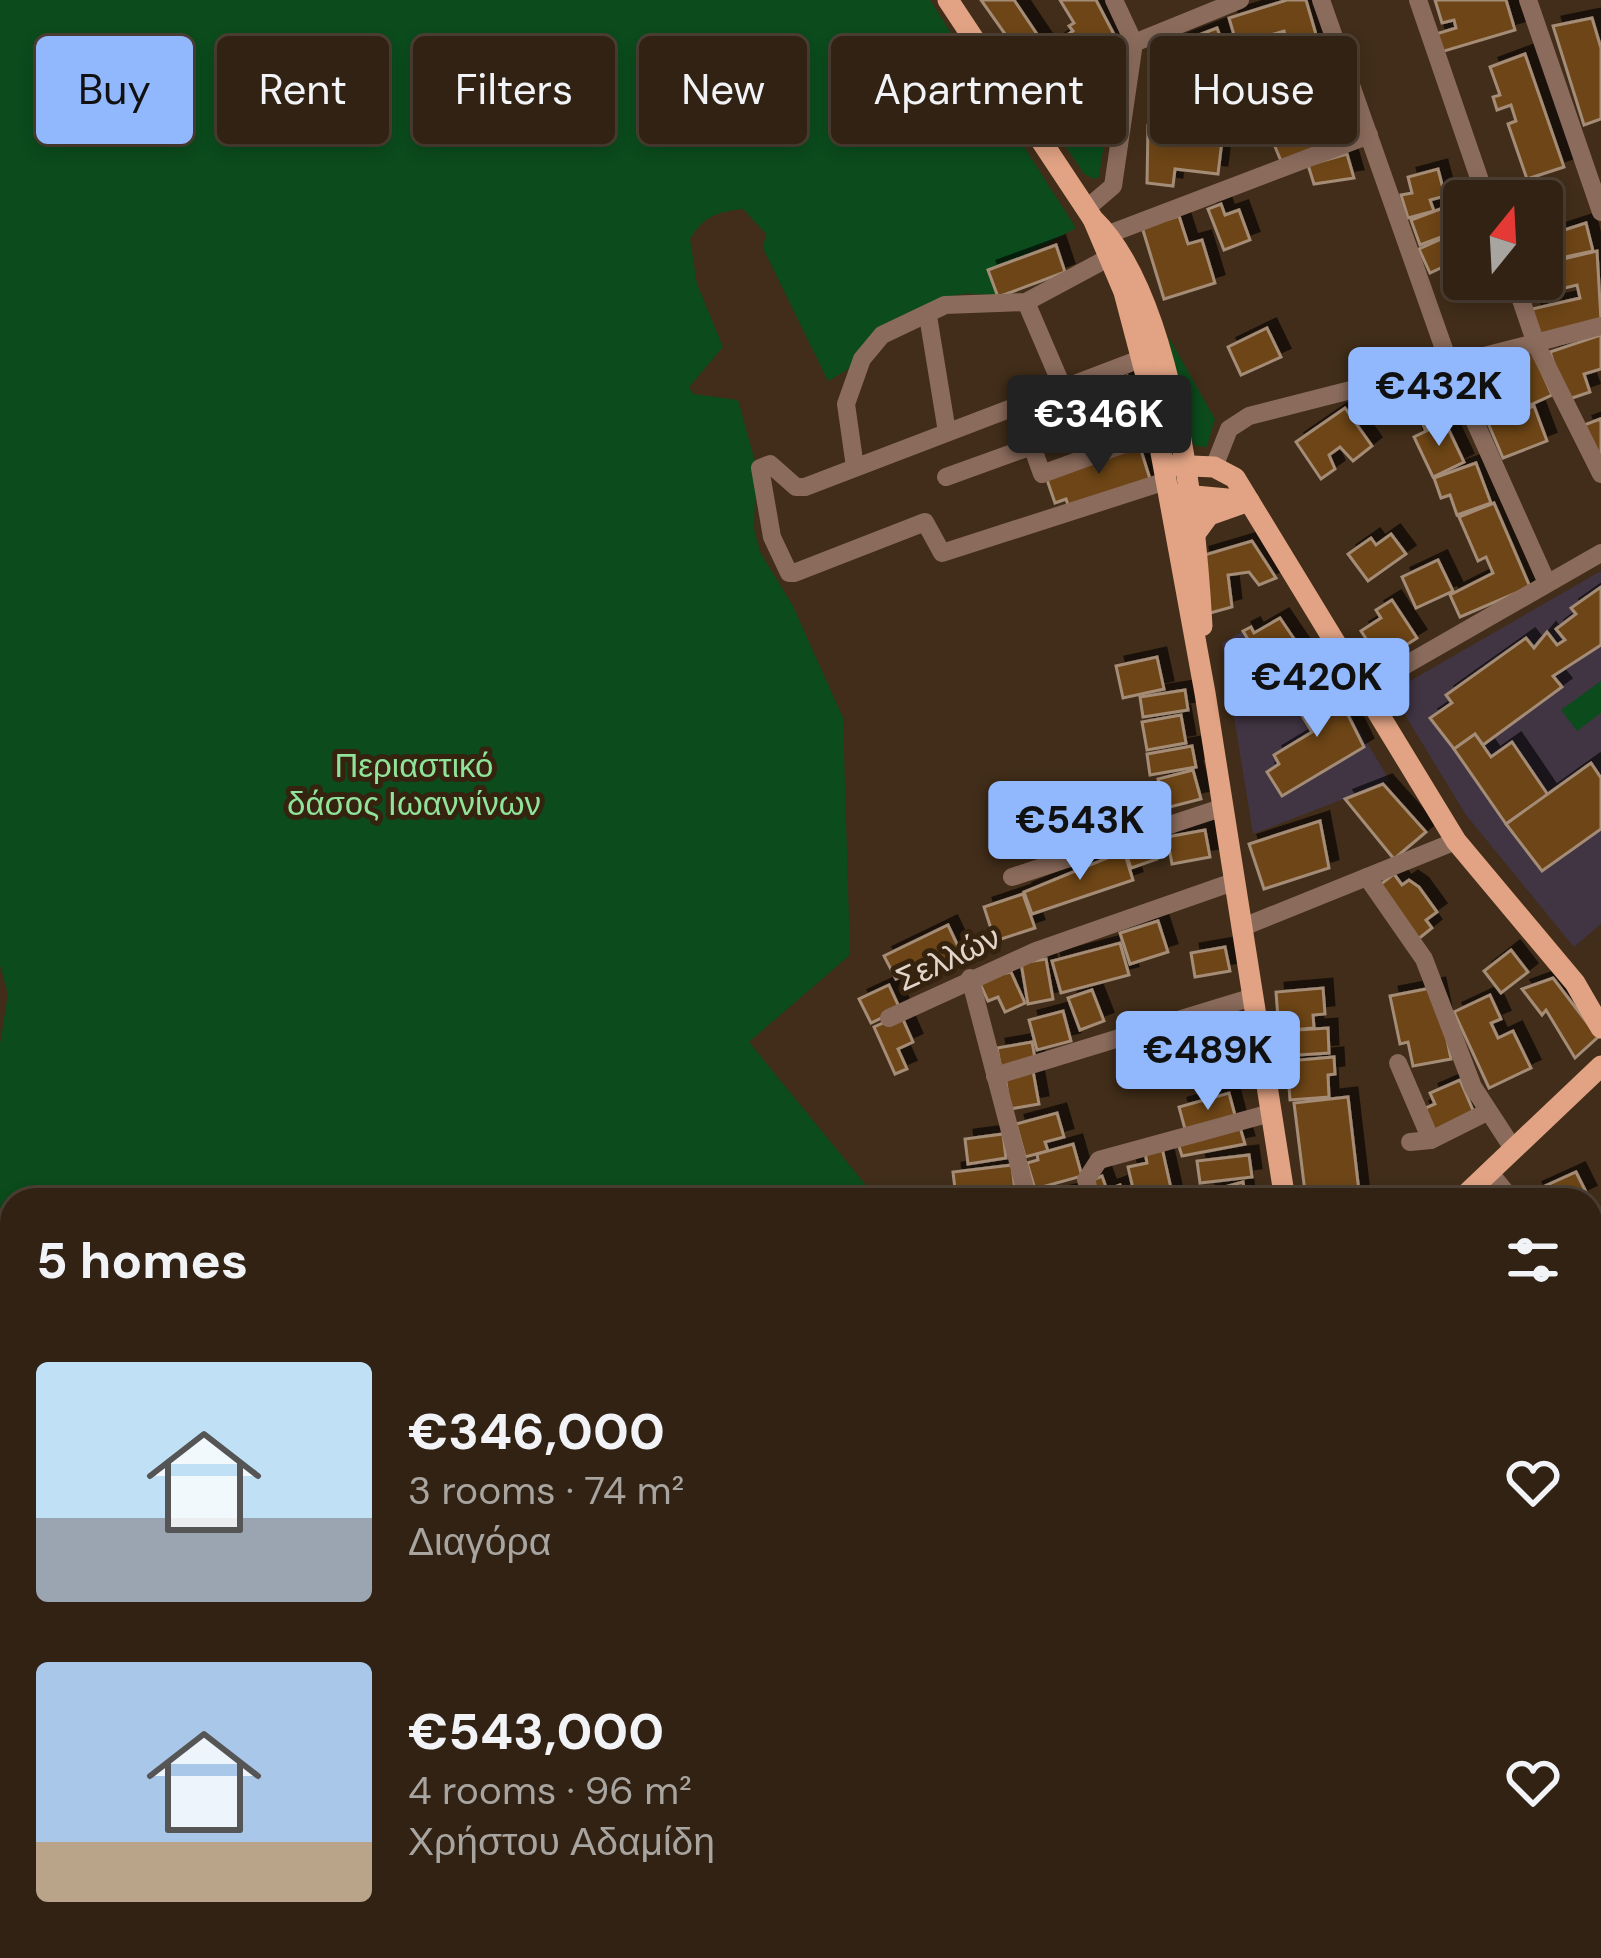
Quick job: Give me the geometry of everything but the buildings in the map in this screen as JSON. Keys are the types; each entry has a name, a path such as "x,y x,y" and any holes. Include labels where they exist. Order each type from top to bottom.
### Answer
{"main road":[{"path":"948,0 972,36"},
{"path":"1043,144 1133,275 1156,338 1173,479 1283,1188"},
{"path":"1096,221 1143,358 1157,432 1192,538 1205,693"},
{"path":"1173,479 1214,466 1232,475 1456,842 1575,983 1601,1028"},
{"path":"1173,479 1250,501"},
{"path":"1192,538 1209,515 1250,501"},
{"path":"1575,983 1601,997"},
{"path":"1473,1188 1601,1066"}],"street":[{"path":"1096,221 1113,186 1134,44 1114,0"},
{"path":"1321,0 1450,366 1547,583"},
{"path":"1418,0 1480,180"},
{"path":"1528,0 1601,212"},
{"path":"1126,50 1227,2"},
{"path":"1096,221 1369,135"},
{"path":"855,467 846,404 862,359 883,335 956,302 1026,302 1108,258"},
{"path":"1521,300 1536,344 1601,474"},
{"path":"1026,302 1062,386"},
{"path":"928,316 947,432"},
{"path":"1214,466 1229,429 1249,416 1601,326"},
{"path":"1143,358 805,487 796,487 770,464 760,468 772,537 788,573 925,522 942,553 1173,479"},
{"path":"946,477 1032,446 1042,473 1157,432"},
{"path":"1362,689 1601,553"},
{"path":"1012,878 1224,807"},
{"path":"1243,927 1456,842"},
{"path":"1367,877 1434,979 1487,1112 1514,1150"},
{"name":"Σελλών","path":"889,1018 970,978 1236,881"},
{"path":"970,978 1025,1188"},
{"path":"995,1076 1253,997"},
{"path":"1398,1063 1431,1140"},
{"path":"1410,1142 1431,1140 1487,1112"},
{"path":"1088,1188 1086,1180 1099,1160 1271,1113"},
{"path":"1490,1173 1502,1188"}],"shaded area":[{"path":"1601,571 1601,924 1574,947 1466,815 1391,692"},
{"path":"1243,631 1272,685 1318,661 1390,781 1253,834 1222,643"}],"green space":[{"name":"Περιαστικό δάσος Ιωαννίνων","path":"0,0 930,0 953,36 831,36 831,144 1022,144 1076,228 996,271 1011,297 970,294 945,298 910,318 828,381 763,248 766,234 743,209 712,216 690,239 697,284 723,347 689,387 693,394 738,400 756,465 754,529 760,552 793,606 843,718 850,955 749,1042 868,1188 0,1188 0,1044 8,994 0,965"},
{"path":"1064,144 1104,144 1099,177 1084,174"},
{"path":"1168,336 1215,419 1207,447 1195,446 1191,437"},
{"path":"1601,681 1601,713 1577,731 1561,710"}]}
